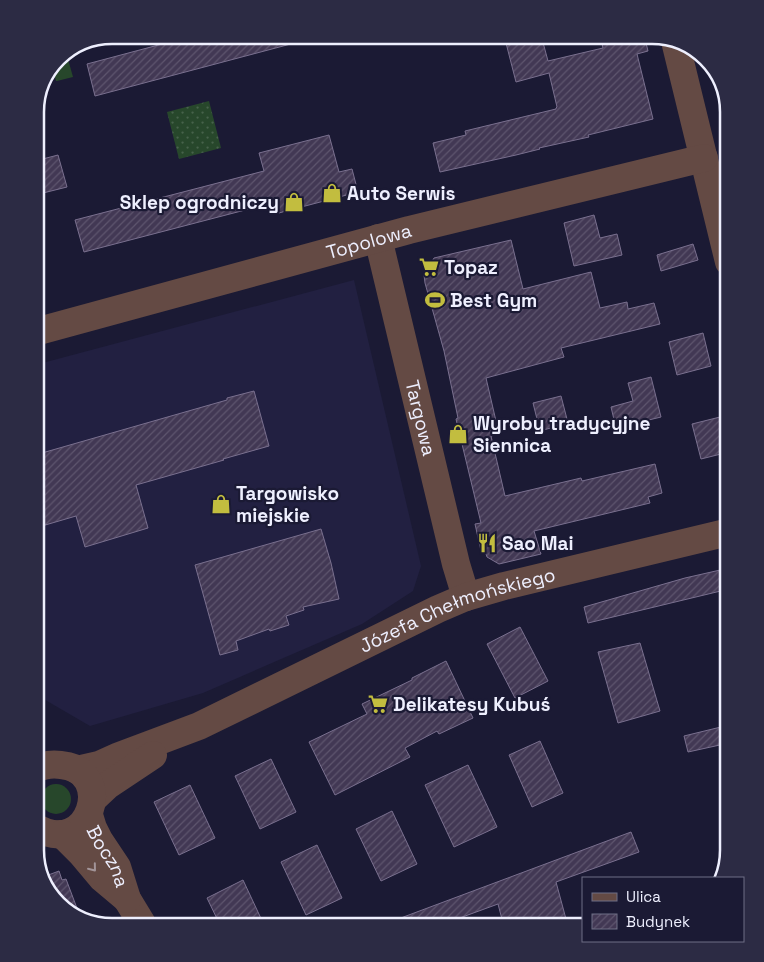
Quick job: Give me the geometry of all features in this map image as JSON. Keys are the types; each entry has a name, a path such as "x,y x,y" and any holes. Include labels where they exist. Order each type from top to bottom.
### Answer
{"street":[{"path":"677,48 720,225"},
{"name":"Topolowa","path":"44,330 378,238 704,158"},
{"name":"Targowa","path":"378,238 456,564 466,597"},
{"name":"Józefa Chełmońskiego","path":"77,770 99,765 199,726 438,608 466,597 720,534"},
{"name":"Józefa Chełmońskiego","path":"62,834 72,831 82,824 91,807 108,785 199,726"},
{"path":"44,766 56,764 67,765 77,770"},
{"name":"Boczna","path":"77,770 86,778 91,788 93,828 117,867 127,899 139,918"},
{"path":"44,832 62,834"},
{"name":"Boczna","path":"62,834 102,878 127,899"}],"shaded area":[{"name":"Targowisko miejskie","path":"354,280 421,566 413,591 362,624 203,693 90,726 44,699 44,363"}],"green space":[{"path":"68,60 73,77 56,81 54,76"},
{"path":"209,101 221,148 179,159 167,112"},
{"path":"50,785 62,785 70,793 70,805 67,810 56,814 45,810 45,788"}],"building":[{"path":"162,44 291,44 95,96 87,64"},
{"path":"506,44 543,44 548,61 603,48 602,44 646,44 648,51 637,54 653,119 588,135 589,137 440,172 433,143 466,135 465,131 556,109 549,73 516,82"},
{"path":"329,135 339,172 352,169 358,192 275,214 272,203 84,252 75,220 264,171 259,153"},
{"path":"58,155 67,187 44,193 44,159"},
{"path":"594,215 600,238 617,234 622,255 574,266 564,223"},
{"path":"511,240 523,289 591,272 600,308 627,302 628,309 654,303 660,324 561,348 564,357 486,378 499,434 491,436 505,496 581,478 582,481 655,464 662,493 648,497 650,503 534,531 541,554 499,564 487,557 485,551 481,551 475,524 481,523 456,419 458,418 444,351 424,275 434,258"},
{"path":"693,244 698,260 661,271 657,255"},
{"path":"703,333 711,366 677,375 669,342"},
{"path":"651,377 661,417 616,428 611,407 633,401 628,383"},
{"path":"254,391 269,446 136,485 148,528 85,547 76,516 44,525 44,452 227,400 227,398"},
{"path":"561,396 568,423 540,431 533,403"},
{"path":"720,417 720,454 701,459 692,424"},
{"path":"321,529 339,599 303,607 304,610 286,616 289,625 270,631 269,629 236,641 238,650 220,655 195,565"},
{"path":"720,570 720,591 588,623 584,607 685,578"},
{"path":"520,627 548,681 515,698 487,644"},
{"path":"640,643 660,711 618,723 598,652"},
{"path":"446,661 473,718 439,734 437,731 405,748 410,757 335,795 309,742 367,714 362,704"},
{"path":"720,727 720,745 688,752 684,736"},
{"path":"540,741 563,793 532,807 509,755"},
{"path":"271,759 296,812 260,829 235,776"},
{"path":"468,765 497,827 454,847 425,785"},
{"path":"190,785 215,838 179,855 154,802"},
{"path":"392,811 417,864 381,881 356,829"},
{"path":"631,832 639,852 556,882 566,918 502,918 498,904 460,918 401,918"},
{"path":"317,845 342,898 306,915 281,862"},
{"path":"59,871 62,880 66,879 77,908 61,895 48,875"},
{"path":"243,880 261,918 217,918 207,898"}],"place":[{"name":"Auto Serwis","path":"332,193"},
{"name":"Sklep ogrodniczy","path":"294,202"},
{"name":"Topaz","path":"429,267"},
{"name":"Best Gym","path":"435,300"},
{"name":"Wyroby tradycyjne Siennica","path":"458,434"},
{"name":"Targowisko miejskie","path":"221,504"},
{"name":"Sao Mai","path":"487,543"},
{"name":"Delikatesy Kubuś","path":"378,704"}]}
